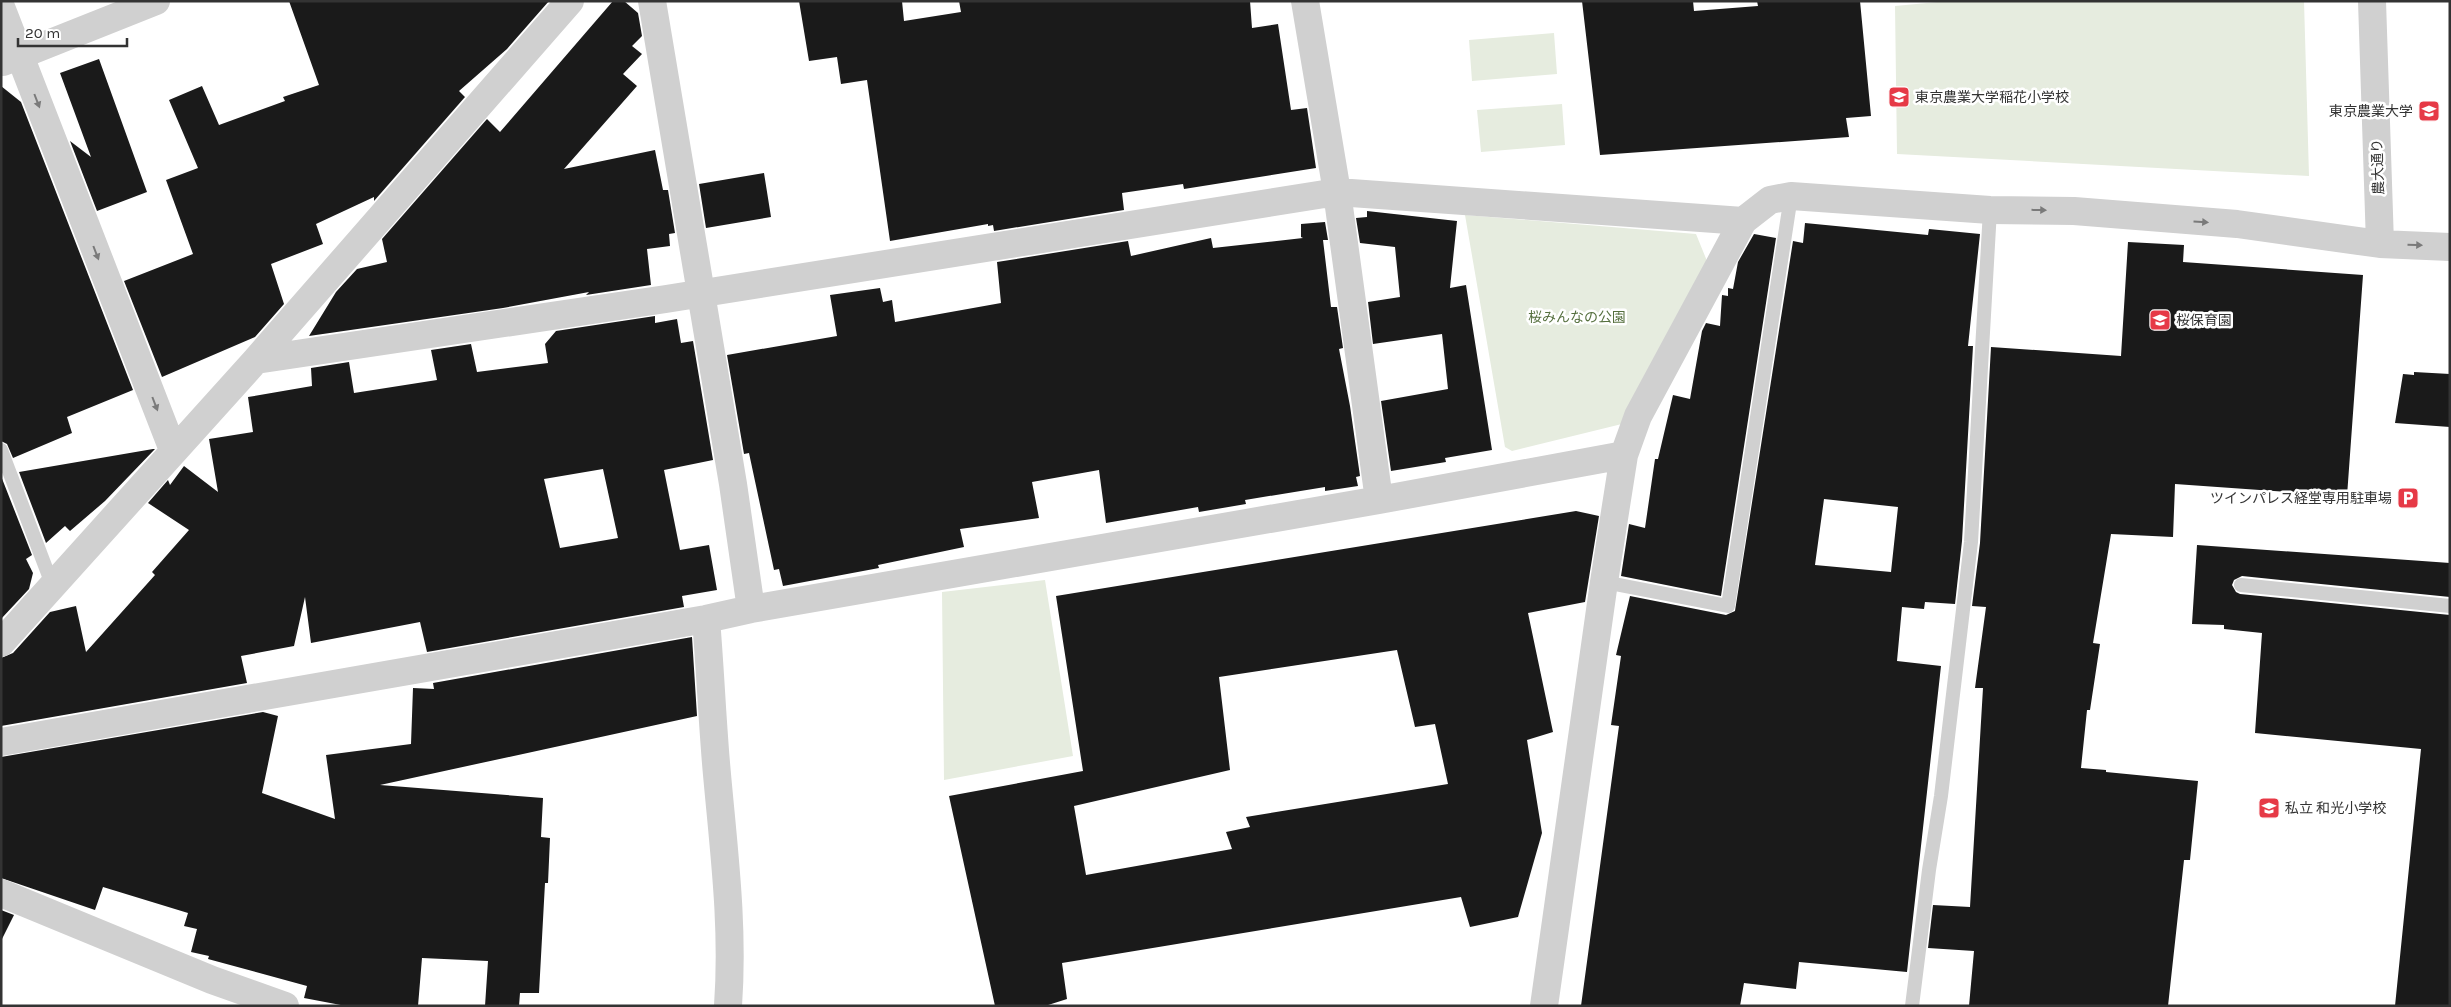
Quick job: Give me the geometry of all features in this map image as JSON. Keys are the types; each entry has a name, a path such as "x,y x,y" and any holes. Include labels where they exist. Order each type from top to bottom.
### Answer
{"street":[{"path":"10,59 156,1"},
{"path":"1,643 52,584 256,360 570,1"},
{"path":"652,1 751,609"},
{"path":"1305,1 1337,192 1379,500"},
{"name":"農大通り","path":"2372,1 2380,244"},
{"path":"1,7 10,59 173,450"},
{"path":"256,360 701,293 1337,192 1744,220"},
{"path":"1544,1006 1604,582 1624,455 1638,416 1744,220 1770,200 1791,196 1990,210 2074,211 2237,224 2380,244 2450,246"},
{"path":"1,742 1379,500 1624,455"},
{"path":"706,619 716,764 728,870 731,972 728,1006"},
{"path":"1,893 212,980 285,1006"}],"lane":[{"path":"1604,582 1728,606 1791,196"},
{"path":"1912,1006 1929,870 1941,796 1972,542 1990,210"},
{"path":"1,450 52,584"},
{"path":"2241,585 2450,606"}],"green space":[{"path":"1948,1 2304,1 2309,176 1897,154 1895,6"},
{"path":"1554,33 1557,74 1472,81 1469,40"},
{"path":"1562,104 1565,145 1481,152 1477,110"},
{"name":"桜みんなの公園","path":"1465,215 1696,234 1707,261 1630,422 1512,451 1505,447"},
{"path":"1045,580 1073,756 944,780 942,592"}],"building":[{"path":"289,1 549,1 507,49 459,91 465,97 374,201 374,197 316,224 323,244 271,264 284,304 255,337 162,377 124,281 193,254 166,180 198,168 169,100 202,86 219,125 285,101 283,97 319,85"},
{"path":"613,1 624,1 638,13 642,36 632,46 642,54 623,74 637,86 564,169 655,150 663,190 668,190 675,233 669,234 670,246 647,249 651,285 586,295 589,292 503,308 309,336 336,292 357,269 387,262 382,239 487,119 500,132"},
{"path":"799,1 902,1 904,21 961,12 959,1 1250,1 1252,28 1278,24 1291,110 1307,108 1316,168 1184,189 1183,184 1122,193 1124,210 994,231 993,225 988,226 988,224 890,241 867,80 841,84 837,57 809,61"},
{"path":"1582,1 1693,1 1694,11 1758,6 1757,1 1860,1 1871,116 1846,118 1849,137 1600,155"},
{"path":"99,59 147,192 97,211 70,141 91,157 60,73"},
{"path":"1,86 21,102 133,390 67,417 72,433 13,458 7,444 1,441"},
{"path":"764,173 771,217 706,228 699,184"},
{"path":"1367,211 1457,221 1450,288 1466,285 1492,450 1445,458 1446,462 1391,471 1381,401 1448,389 1442,334 1373,344 1368,302 1400,297 1395,247 1360,243 1356,218 1367,217"},
{"path":"1325,222 1328,240 1323,240 1331,307 1337,307 1343,348 1339,349 1350,406 1360,476 1356,477 1358,486 1325,491 1325,487 1245,500 1246,504 1199,512 1198,507 1106,523 1099,470 1032,482 1039,518 960,529 964,547 878,565 879,568 783,586 779,569 774,570 749,453 744,454 727,355 837,336 830,295 880,288 883,302 892,300 895,322 1001,303 997,262 1128,241 1131,256 1211,238 1213,248 1303,238 1301,237 1301,224"},
{"path":"1805,223 1928,235 1929,229 1980,234 1968,346 1973,346 1962,541 1955,604 1925,602 1924,609 1902,607 1897,661 1941,666 1907,972 1799,962 1796,989 1744,983 1740,1006 1581,1006 1619,726 1611,725 1621,656 1616,655 1630,596 1726,615 1735,611 1793,241 1803,243","holes":["1824,499 1898,507 1891,572 1815,565"]},
{"path":"1754,234 1776,238 1721,596 1621,576 1629,524 1645,528 1655,459 1658,459 1673,395 1690,399 1702,331 1706,323 1720,326 1722,295 1728,296 1728,288 1733,289 1738,262"},
{"path":"2128,242 2184,245 2183,262 2363,275 2347,496 2175,484 2173,537 2111,534 2093,643 2100,644 2090,710 2087,710 2081,768 2198,781 2190,860 2184,860 2168,1006 1969,1006 1974,951 1928,948 1933,905 1970,907 1983,688 1975,688 1986,607 1972,606 1980,543 1991,347 2121,356"},
{"path":"655,316 655,323 677,319 681,343 693,341 713,460 664,470 680,550 709,545 717,590 682,596 684,607 427,652 420,622 311,643 305,597 294,646 241,656 247,683 1,726 1,658 13,653 50,612 76,606 86,652 155,575 152,572 189,530 148,503 168,480 170,485 184,466 218,492 209,439 253,432 248,397 312,386 311,368 349,362 354,393 437,380 431,350 471,344 477,372 548,363 545,344 556,331","holes":["603,469 618,538 560,548 544,479"]},
{"path":"2414,372 2450,374 2450,427 2395,423 2403,374 2414,375"},
{"path":"155,449 105,501 70,531 65,526 46,543 19,472"},
{"path":"1,476 32,555 26,559 33,573 29,589 1,619"},
{"path":"1576,511 1599,516 1585,602 1528,613 1553,732 1527,740 1542,833 1518,917 1470,927 1461,897 1062,963 1067,999 1045,1006 995,1006 949,796 1083,771 1056,596","holes":["1397,650 1415,727 1435,724 1448,784 1246,817 1250,827 1226,832 1232,849 1086,875 1074,806 1230,770 1219,677"]},
{"path":"2197,545 2450,563 2450,597 2242,576 2234,580 2232,585 2236,592 2240,594 2450,615 2450,1006 2395,1006 2421,749 2255,733 2262,633 2224,629 2224,625 2192,624"},
{"path":"692,637 697,716 380,785 543,798 541,837 550,838 548,883 545,883 539,993 520,993 519,1006 485,1006 488,961 422,958 418,1006 346,1006 304,998 307,986 208,959 209,956 191,952 197,929 184,926 188,913 103,887 95,910 1,878 1,757 263,712 278,716 262,793 335,819 326,755 411,744 413,688 434,689 433,683"},
{"path":"1,910 14,915 1,941"}],"place":[{"name":"東京農業大学稲花小学校","path":"1899,97"},
{"name":"東京農業大学","path":"2429,111"},
{"name":"桜保育園","path":"2160,320"},
{"name":"ツインパレス経堂専用駐車場","path":"2408,498"},
{"name":"私立 和光小学校","path":"2269,808"}]}
